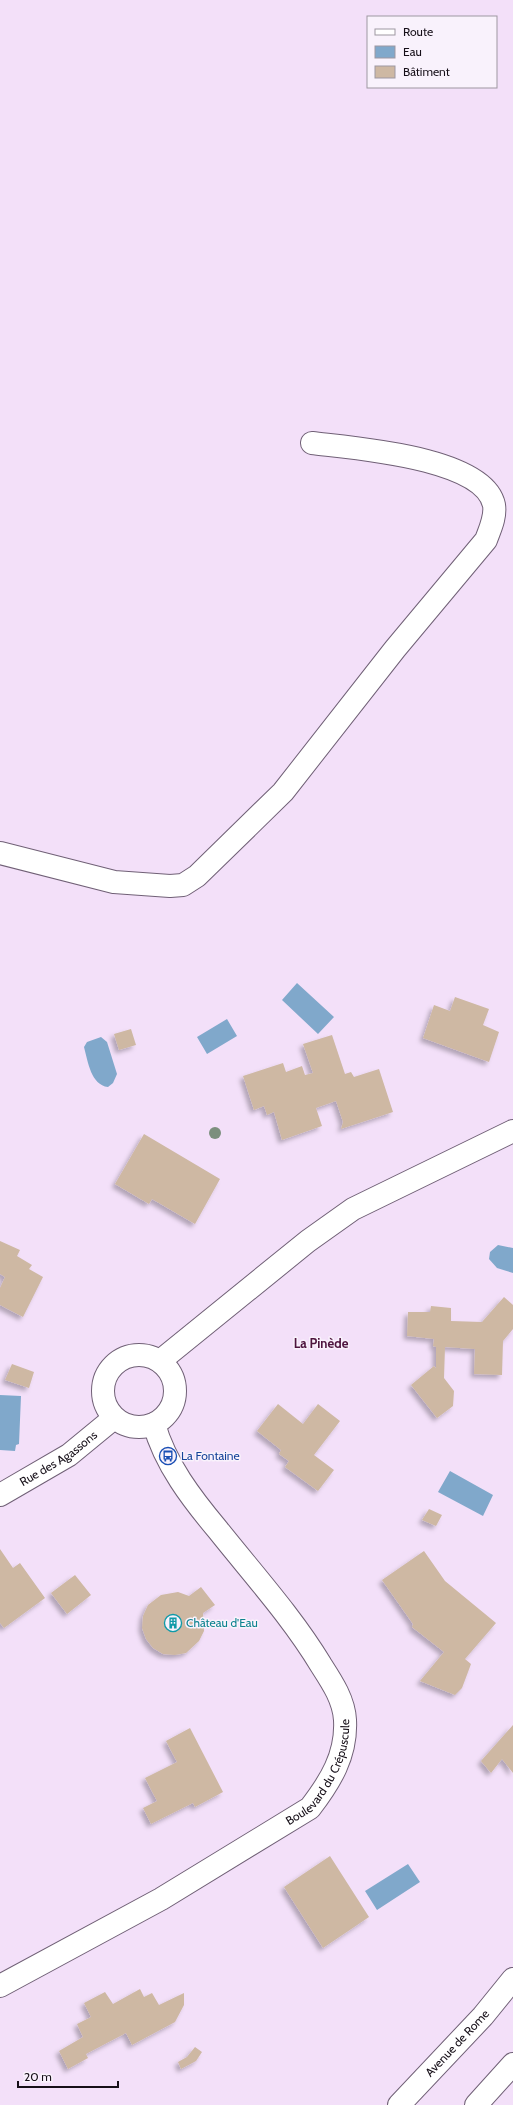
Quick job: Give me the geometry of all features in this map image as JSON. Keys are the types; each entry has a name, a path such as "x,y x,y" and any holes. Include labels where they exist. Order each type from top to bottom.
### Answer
{"street":[{"path":"0,853 114,882 170,886 183,885 197,876 283,792 395,649 486,540 493,520 494,504 484,489 476,481 460,472 413,457 312,443"},
{"path":"160,1361 308,1241 353,1209 513,1130"},
{"path":"137,1355 149,1356 160,1361 170,1373 175,1387 174,1402 166,1415 154,1424 140,1427 126,1425 114,1418 107,1408 103,1396 103,1385 107,1373 115,1364 125,1357 137,1355"},
{"name":"Rue des Agassons","path":"0,1495 69,1455 114,1418"},
{"name":"Boulevard du Crépuscule","path":"0,1986 161,1899 310,1808 328,1786 337,1769 342,1752 345,1720 340,1700 332,1683 309,1644 196,1503 175,1471 156,1434 154,1424"},
{"name":"Avenue de Rome","path":"399,2105 483,2016 513,1979"},
{"path":"476,2105 513,2064"}],"water":[{"path":"297,983 334,1017 318,1034 282,1000"},
{"path":"227,1019 237,1036 207,1054 197,1037"},
{"path":"101,1037 107,1042 117,1074 113,1083 108,1087 98,1082 91,1072 84,1047 87,1042"},
{"path":"498,1245 513,1248 513,1273 497,1268 489,1259 490,1252"},
{"path":"0,1395 21,1396 19,1444 16,1445 15,1451 0,1450"},
{"path":"450,1471 493,1495 483,1516 438,1492"},
{"path":"408,1864 420,1882 377,1910 365,1891"}],"building":[{"path":"455,997 489,1009 483,1025 499,1032 489,1062 423,1038 434,1005 450,1011"},
{"path":"131,1029 136,1045 119,1050 114,1034"},
{"path":"332,1035 345,1074 351,1072 354,1077 379,1069 393,1112 341,1129 343,1122 336,1101 316,1108 322,1126 282,1140 274,1112 267,1115 264,1106 254,1110 243,1076 283,1063 286,1072 302,1066 305,1075 313,1073 303,1044"},
{"path":"144,1134 220,1179 195,1224 152,1199 149,1204 115,1184"},
{"path":"0,1241 20,1250 17,1256 32,1265 29,1269 43,1277 23,1317 0,1305 0,1288 5,1277 0,1274"},
{"path":"504,1297 513,1305 513,1329 503,1341 502,1375 474,1374 475,1349 445,1347 444,1378 454,1391 453,1406 437,1418 411,1385 434,1366 436,1368 436,1347 433,1346 434,1339 407,1336 408,1312 430,1312 431,1306 451,1308 451,1321 482,1322"},
{"path":"12,1364 34,1372 29,1388 5,1380"},
{"path":"278,1404 303,1424 318,1404 340,1421 314,1455 334,1470 318,1491 285,1467 289,1461 279,1454 281,1450 257,1431"},
{"path":"429,1509 442,1515 436,1526 422,1520"},
{"path":"0,1549 13,1568 20,1563 45,1598 4,1628 0,1623"},
{"path":"424,1551 445,1581 496,1623 465,1659 471,1664 462,1688 455,1695 420,1681 444,1652 412,1627 413,1624 382,1580"},
{"path":"75,1575 91,1595 67,1614 51,1593"},
{"name":"Château d'Eau","path":"201,1587 215,1605 203,1613 204,1631 199,1641 186,1653 175,1655 163,1654 153,1648 146,1639 142,1628 143,1616 148,1605 161,1595 178,1592 189,1596"},
{"path":"513,1725 513,1773 502,1759 491,1773 481,1761"},
{"path":"190,1728 223,1792 195,1807 193,1803 151,1824 143,1808 157,1801 145,1778 177,1762 166,1741"},
{"path":"330,1856 369,1917 323,1948 284,1887"},
{"path":"140,1989 144,1997 152,1993 159,2005 184,1993 184,2005 175,2022 132,2045 126,2033 86,2054 88,2058 68,2069 59,2051 83,2037 77,2024 91,2017 84,2003 105,1992 113,2004"},
{"path":"195,2047 202,2052 196,2061 181,2069 178,2062 187,2057"}],"place":[{"name":"La Fontaine","path":"168,1456"},
{"name":"Château d'Eau","path":"173,1623"}],"district":[{"name":"La Pinède","path":"321,1343"}]}
